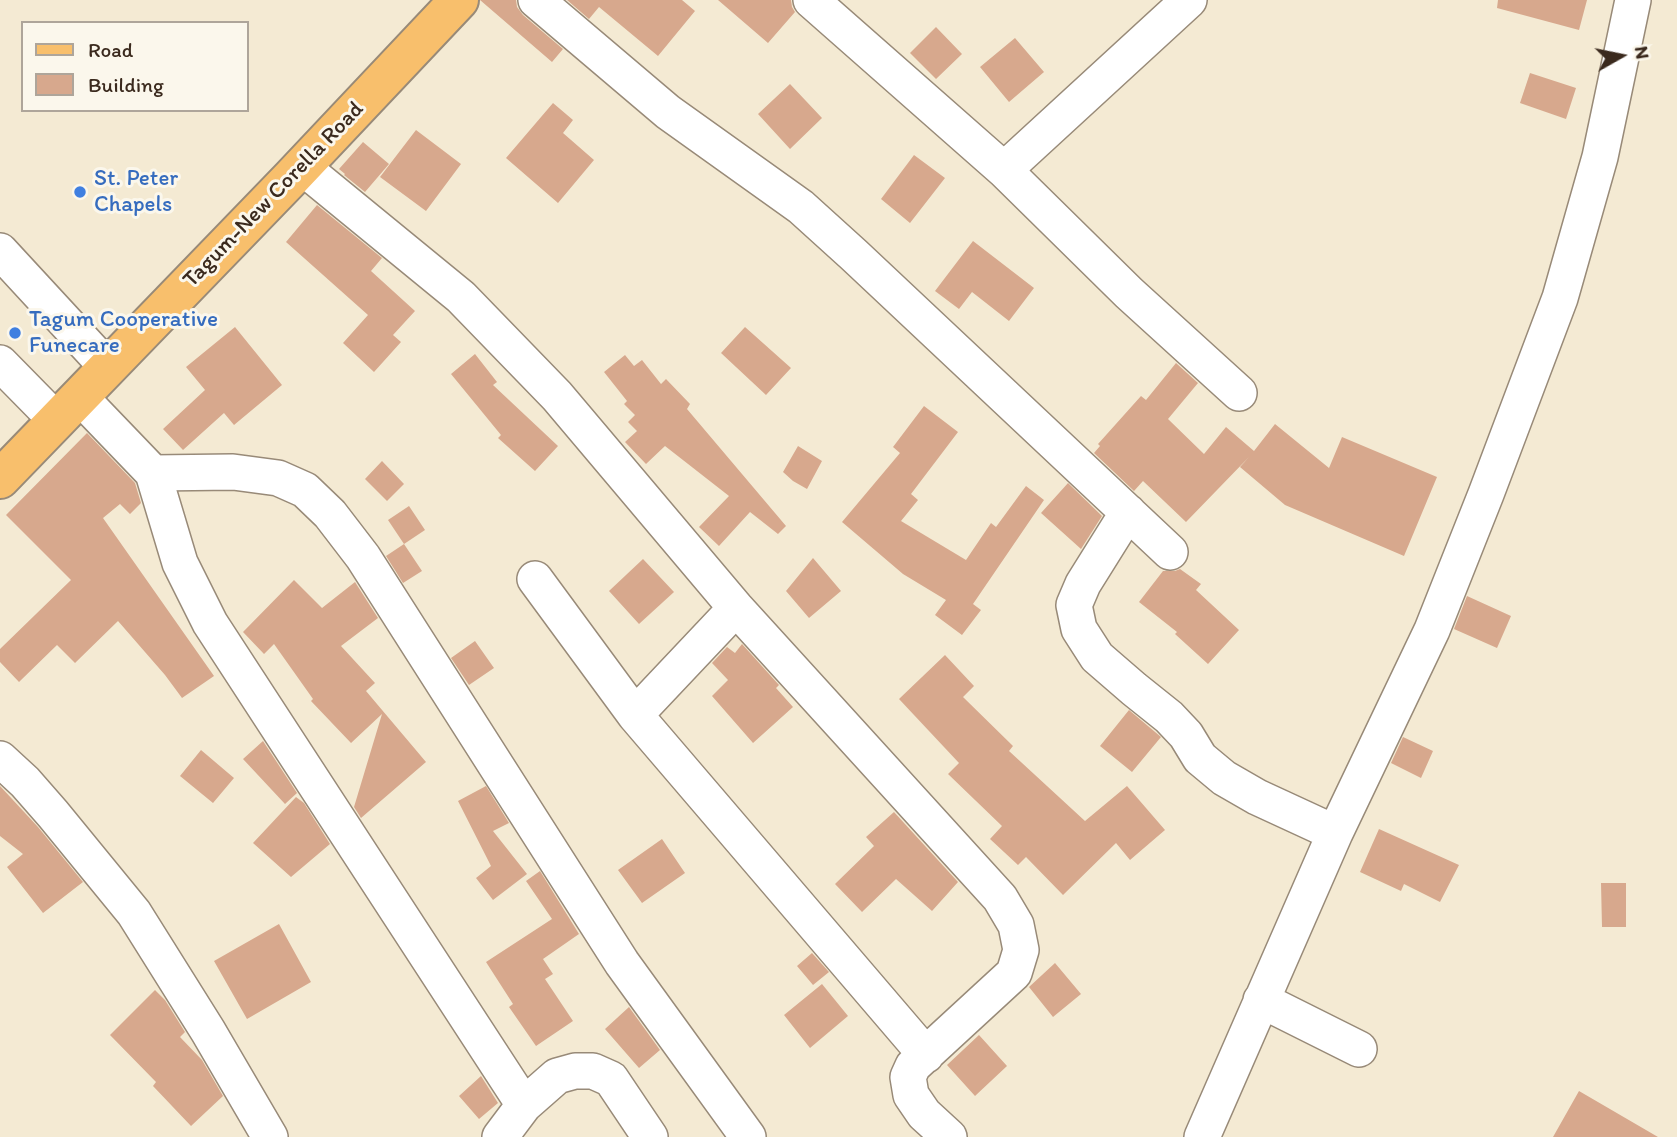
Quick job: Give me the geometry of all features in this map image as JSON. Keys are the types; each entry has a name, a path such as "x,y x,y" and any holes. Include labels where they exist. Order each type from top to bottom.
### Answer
{"main road":[{"name":"Tagum-New Corella Road","path":"0,479 459,0"}],"street":[{"path":"536,0 668,112 801,207 1171,552"},
{"path":"1004,170 1189,0"},
{"path":"1202,1137 1335,833 1432,630 1486,495 1560,298 1600,157 1633,0"},
{"path":"834,7 1129,293 1239,393"},
{"path":"301,166 461,297 557,396 736,608 1000,898 1016,925 1021,950 1014,973 912,1066 908,1077 911,1095 924,1114 949,1137"},
{"path":"0,251 108,368"},
{"path":"0,363 68,409 153,473 180,563 210,623 524,1105"},
{"path":"153,473 233,471 278,478 305,490 330,513 363,557 622,963 748,1137"},
{"path":"1128,512 1083,583 1074,605 1079,629 1097,656 1169,717 1186,735 1200,758 1224,779 1335,833"},
{"path":"535,579 635,715 926,1055"},
{"path":"635,715 736,608"},
{"path":"0,759 25,782 134,912 270,1137"},
{"path":"1261,1000 1359,1049"},
{"path":"500,1137 524,1105 557,1076 593,1071 611,1079 650,1137"}],"building":[{"path":"480,0 516,0 523,15 563,49 552,62"},
{"path":"567,0 682,0 695,11 658,56 599,7 589,19"},
{"path":"718,0 791,0 795,12 768,43"},
{"path":"1498,0 1587,0 1579,30 1497,8"},
{"path":"936,27 962,54 936,79 910,53"},
{"path":"1015,38 1044,72 1009,102 980,67"},
{"path":"1530,73 1576,88 1566,119 1520,103"},
{"path":"790,84 822,118 790,149 758,114"},
{"path":"553,103 573,120 563,133 594,160 558,203 506,158"},
{"path":"416,130 461,164 426,211 380,177"},
{"path":"363,142 389,164 365,192 339,169"},
{"path":"914,155 945,178 910,223 881,199"},
{"path":"317,205 382,258 371,271 415,311 393,335 401,342 374,372 343,343 368,315 286,242"},
{"path":"973,241 1034,288 1009,321 972,292 959,309 935,291"},
{"path":"235,327 282,385 234,425 224,413 183,450 163,429 205,390 186,367"},
{"path":"745,327 791,368 766,395 721,353"},
{"path":"475,354 497,382 493,385 558,446 535,471 498,438 501,435 451,374"},
{"path":"625,355 634,366 642,360 661,384 666,379 690,404 687,409 786,526 778,534 750,512 719,546 699,527 729,496 665,446 646,464 625,442 637,431 628,422 635,415 624,404 627,401 604,372"},
{"path":"1176,363 1198,383 1168,419 1204,454 1226,427 1254,451 1275,424 1329,468 1342,437 1437,477 1404,556 1285,505 1240,467 1249,457 1186,522 1143,481 1134,491 1094,453 1100,446 1098,444 1141,396 1146,400"},
{"path":"924,406 958,432 911,494 918,500 901,521 966,560 991,523 996,527 1026,486 1044,500 973,604 981,610 962,635 935,615 946,600 903,574 842,522 900,453 893,447"},
{"path":"87,433 135,483 141,503 130,514 120,504 103,518 214,676 182,698 118,621 75,663 57,645 19,682 0,662 0,649 71,580 6,515"},
{"path":"798,446 822,461 807,489 783,472"},
{"path":"382,461 404,484 387,501 365,479"},
{"path":"1068,483 1102,516 1081,549 1041,513"},
{"path":"409,506 425,530 404,544 388,520"},
{"path":"404,544 422,571 403,583 386,556"},
{"path":"813,558 841,591 809,618 786,591"},
{"path":"643,559 674,592 639,624 609,591"},
{"path":"1180,569 1201,584 1196,590 1239,630 1208,664 1175,634 1177,632 1139,602 1163,571"},
{"path":"294,580 322,608 355,582 378,618 341,646 375,683 366,691 426,762 361,818 354,807 382,714 351,743 311,701 313,699 274,644 264,654 243,632"},
{"path":"1467,596 1511,616 1497,648 1454,629"},
{"path":"475,641 494,668 469,685 451,658"},
{"path":"742,644 779,685 776,688 793,707 753,743 712,696 728,680 712,663 727,647 735,653"},
{"path":"945,655 974,686 963,697 1013,746 1009,751 1085,821 1127,786 1165,830 1130,860 1116,843 1063,895 1026,857 1018,865 990,839 1002,826 948,774 959,763 899,699"},
{"path":"1129,710 1161,737 1132,772 1100,746"},
{"path":"1403,737 1433,751 1421,778 1391,763"},
{"path":"263,741 297,793 285,804 243,759"},
{"path":"201,750 234,778 213,803 180,776"},
{"path":"0,786 83,882 43,913 7,867 23,854 0,836"},
{"path":"486,786 509,823 493,831 527,874 493,900 476,878 491,866 458,801"},
{"path":"296,797 304,803 330,844 291,877 253,843"},
{"path":"894,812 958,882 932,911 896,879 862,912 835,884 874,846 866,837"},
{"path":"1379,829 1459,865 1440,902 1404,884 1401,891 1360,872"},
{"path":"662,839 685,873 642,903 618,870"},
{"path":"540,871 579,934 543,959 553,974 545,979 573,1021 536,1046 509,1007 513,1004 486,962 552,919 526,881"},
{"path":"1601,883 1626,883 1626,927 1602,927"},
{"path":"279,924 311,982 247,1019 214,961"},
{"path":"812,953 829,972 813,985 797,966"},
{"path":"1055,963 1081,994 1053,1017 1029,987"},
{"path":"822,984 848,1016 810,1048 784,1015"},
{"path":"155,990 165,1000 185,1032 180,1037 202,1060 223,1096 191,1126 153,1086 156,1082 110,1035"},
{"path":"629,1007 660,1050 639,1068 605,1029"},
{"path":"979,1035 1007,1066 975,1096 947,1065"},
{"path":"481,1076 498,1103 479,1119 459,1096"},
{"path":"1579,1091 1658,1137 1553,1137"}],"place":[{"name":"St. Peter Chapels","path":"80,192"},
{"name":"Tagum Cooperative Funecare","path":"15,333"}]}
